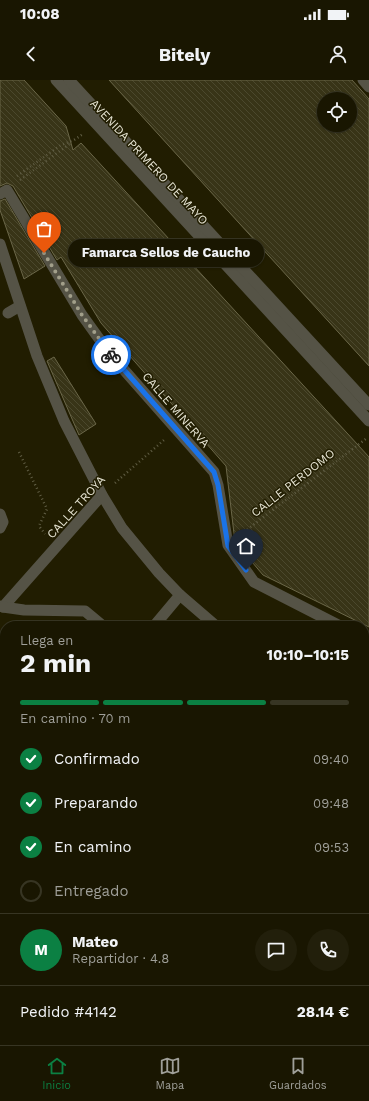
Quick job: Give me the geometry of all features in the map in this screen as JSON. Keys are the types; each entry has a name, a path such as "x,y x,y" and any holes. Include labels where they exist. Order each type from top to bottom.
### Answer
{"street":[{"name":"AVENIDA PRIMERO DE MAYO","path":"56,80 369,421"},
{"name":"AVENIDA PRIMERO DE MAYO","path":"69,80 369,405"},
{"path":"363,80 369,87"},
{"name":"CALLE MINERVA","path":"3,192 82,315 110,354 214,472 218,485 228,546 254,582 330,621"},
{"path":"0,244 37,356 64,421 102,495 122,528 159,573 180,595 210,621"},
{"path":"8,313 20,306"},
{"name":"CALLE TROYA","path":"1,607 56,548 102,495"},
{"path":"0,514 3,522 0,528"},
{"path":"158,621 180,595"},
{"path":"1,607 24,610 85,611 97,621"}],"path":[{"path":"3,192 74,140 60,145 28,168"},
{"name":"CALLE TROYA","path":"102,495 177,430"},
{"name":"CALLE PERDOMO","path":"228,546 369,436"},
{"path":"19,452 47,509 39,526 56,548"}],"building":[{"path":"0,80 24,80 66,126 73,150 81,143 369,457 369,621 357,621 263,575 235,542 226,466 101,323 61,257 57,260 13,186 7,183 0,186"},
{"path":"109,80 352,80 369,99 369,366"},
{"path":"5,199 45,266 24,279 0,210 0,201"},
{"path":"54,357 96,424 79,435 47,361"}],"way so far":[{"path":"44,253 82,315 111,355"}],"place":[{"name":"Famarca Sellos de Caucho","path":"44,253"}],"route":[{"path":"111,355 214,472 218,485 228,546 246,570"}]}
